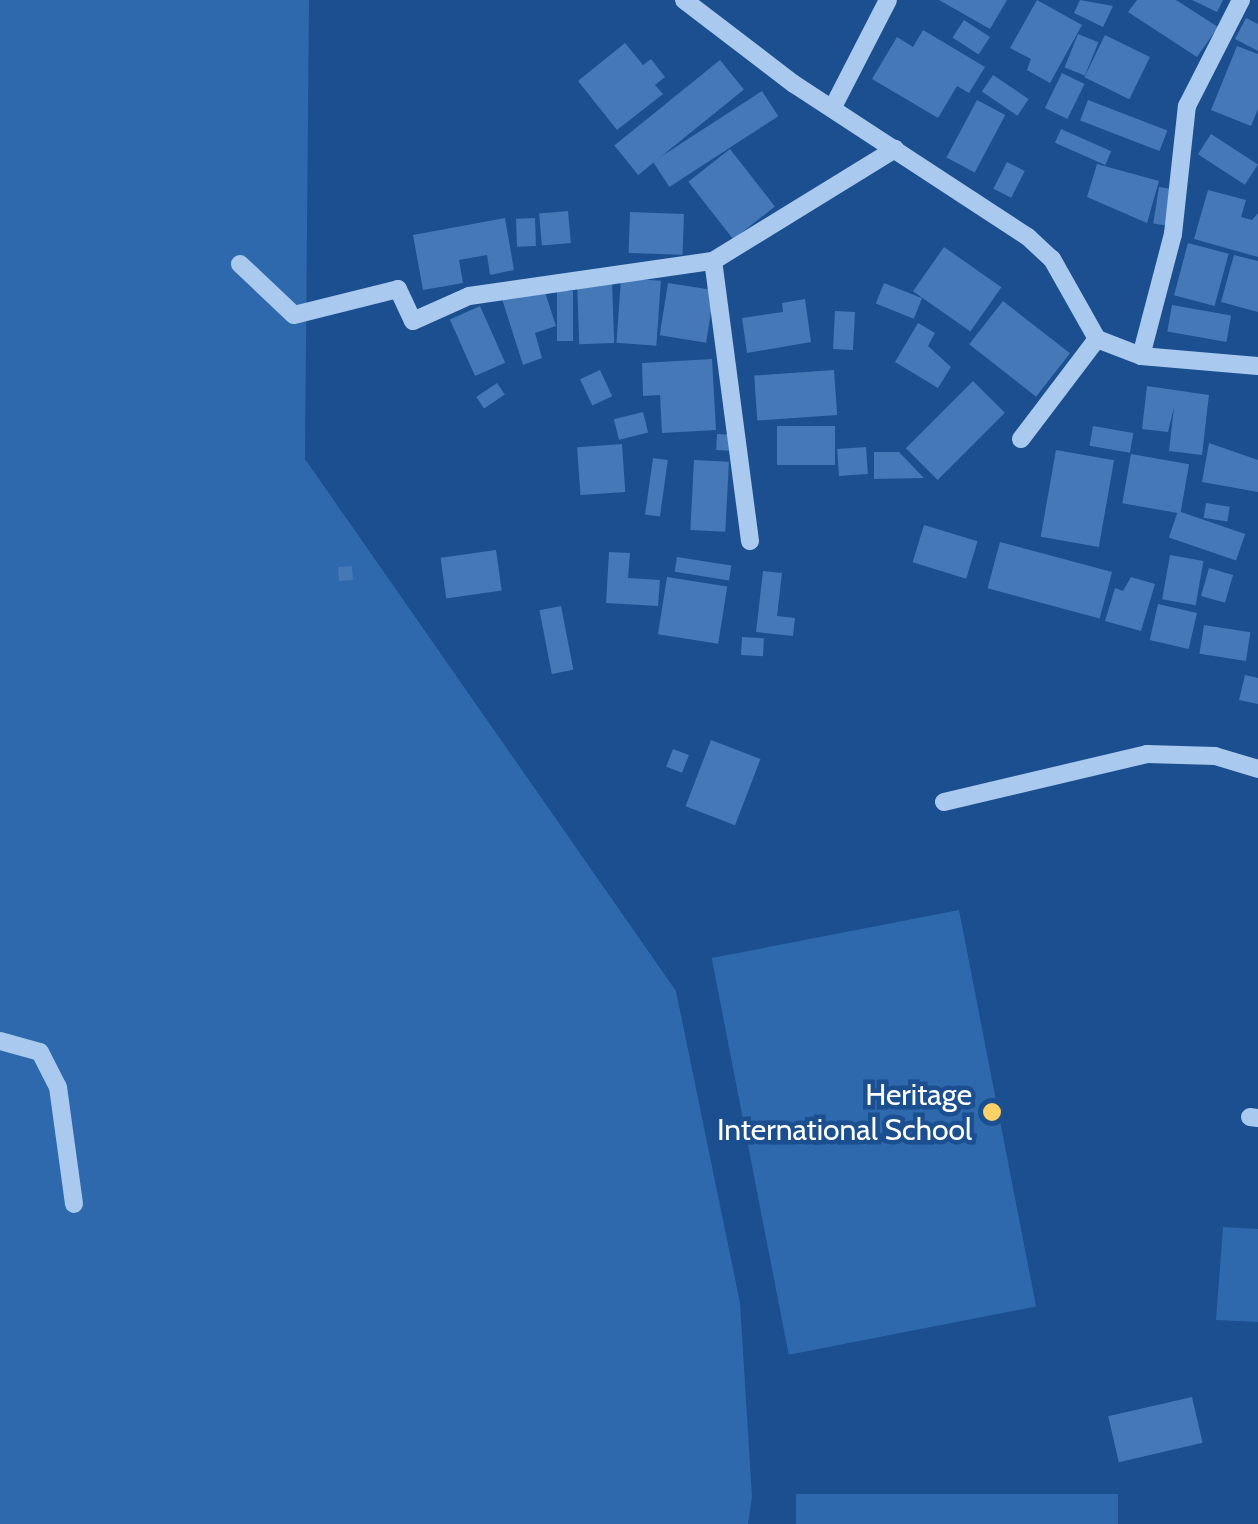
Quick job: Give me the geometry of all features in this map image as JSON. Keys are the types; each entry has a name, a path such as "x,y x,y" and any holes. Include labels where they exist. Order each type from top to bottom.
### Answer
{"street":[{"path":"684,0 1052,258 1097,339 1141,356 1258,366"},
{"path":"833,107 888,0"},
{"path":"1141,356 1174,234 1187,106 1241,0"},
{"path":"240,264 294,316 398,289 413,321 469,296 713,261 895,149"},
{"path":"713,261 750,541"},
{"path":"1021,440 1097,339"},
{"path":"944,802 1147,754 1215,756 1258,768"},
{"path":"0,1041 40,1052 58,1087 74,1204"}],"shaded area":[{"path":"0,0 309,0 305,459 676,991 740,1303 752,1497 748,1524 0,1524"},
{"path":"959,910 1036,1307 789,1355 712,958"},
{"path":"1223,1227 1258,1229 1258,1322 1216,1320"},
{"path":"796,1494 1118,1494 1118,1524 796,1524"}],"building":[{"path":"939,0 1007,0 990,29"},
{"path":"1037,0 1082,25 1050,83 1027,70 1031,59 1010,48"},
{"path":"1080,0 1113,6 1103,27 1074,13"},
{"path":"1137,0 1176,0 1218,27 1197,57 1128,12"},
{"path":"1192,0 1223,0 1217,12"},
{"path":"1246,18 1258,24 1258,51 1235,39"},
{"path":"964,20 990,37 979,54 953,38"},
{"path":"923,30 985,67 969,93 957,86 938,118 872,79 897,37 913,47"},
{"path":"1078,34 1098,42 1085,76 1065,67"},
{"path":"1105,35 1150,57 1129,99 1084,77"},
{"path":"625,43 643,65 651,59 665,77 655,85 663,94 617,130 578,81"},
{"path":"1237,46 1258,54 1258,109 1251,126 1211,110"},
{"path":"720,60 744,90 638,175 614,146"},
{"path":"1062,73 1084,84 1067,119 1045,108"},
{"path":"993,75 1029,99 1017,116 982,92"},
{"path":"762,91 778,116 669,187 653,162"},
{"path":"977,100 1005,115 975,172 946,157"},
{"path":"1088,100 1167,130 1159,151 1080,121"},
{"path":"1061,129 1111,151 1105,165 1055,143"},
{"path":"1211,134 1258,164 1245,185 1198,154"},
{"path":"730,149 775,207 733,239 688,182"},
{"path":"1007,162 1025,171 1011,198 993,189"},
{"path":"1097,164 1159,181 1147,223 1087,197"},
{"path":"1159,187 1172,189 1166,226 1153,224"},
{"path":"1208,190 1246,200 1241,217 1252,220 1258,213 1258,257 1194,239"},
{"path":"568,211 571,243 542,245 539,214"},
{"path":"630,212 684,214 683,255 629,253"},
{"path":"505,218 514,270 490,275 487,255 459,260 463,283 423,290 413,235"},
{"path":"535,218 536,246 517,247 516,219"},
{"path":"1188,243 1229,254 1215,306 1174,295"},
{"path":"944,247 1001,287 970,331 913,291"},
{"path":"1234,255 1258,261 1258,312 1221,302"},
{"path":"621,278 661,281 656,346 616,343"},
{"path":"612,280 614,343 579,344 577,281"},
{"path":"668,283 714,290 706,343 660,335"},
{"path":"884,283 922,298 914,319 876,303"},
{"path":"543,286 556,326 535,333 542,358 523,365 502,299"},
{"path":"557,291 573,291 573,341 557,341"},
{"path":"805,299 811,342 747,353 742,318 783,312 782,303"},
{"path":"1003,301 1070,353 1036,397 969,344"},
{"path":"1172,305 1231,315 1226,342 1167,332"},
{"path":"480,306 505,363 475,376 450,319"},
{"path":"835,311 855,312 853,350 833,349"},
{"path":"918,323 935,333 928,346 951,367 938,388 895,362"},
{"path":"712,359 716,430 662,433 660,395 643,396 642,363"},
{"path":"600,370 612,396 592,406 580,379"},
{"path":"834,370 837,415 757,420 754,376"},
{"path":"973,381 1005,413 938,480 906,448"},
{"path":"497,383 505,395 484,409 476,397"},
{"path":"1147,386 1209,395 1202,455 1169,451 1174,407 1168,432 1142,429"},
{"path":"643,412 648,432 619,440 614,419"},
{"path":"777,426 835,426 835,465 777,465"},
{"path":"1093,426 1133,433 1130,453 1090,446"},
{"path":"717,434 736,435 735,451 716,450"},
{"path":"1209,443 1258,460 1258,492 1202,482"},
{"path":"622,444 625,492 580,495 577,447"},
{"path":"866,447 868,474 839,476 837,449"},
{"path":"1056,450 1114,460 1099,547 1041,537"},
{"path":"874,452 899,452 924,478 874,479"},
{"path":"1131,454 1189,464 1180,513 1122,503"},
{"path":"653,458 668,460 660,517 645,514"},
{"path":"694,460 729,462 725,532 690,530"},
{"path":"1206,503 1230,507 1227,522 1204,518"},
{"path":"1178,511 1245,534 1236,561 1169,537"},
{"path":"924,525 978,541 966,579 913,562"},
{"path":"1000,542 1112,572 1100,618 988,588"},
{"path":"496,550 502,591 446,598 441,558"},
{"path":"609,552 630,553 628,578 660,580 658,606 606,603"},
{"path":"1170,555 1203,561 1196,605 1162,599"},
{"path":"677,557 731,566 729,580 675,572"},
{"path":"352,566 353,580 339,581 338,567"},
{"path":"1209,568 1233,575 1225,603 1201,596"},
{"path":"763,571 782,573 777,616 795,618 793,636 756,632"},
{"path":"667,577 727,587 718,644 658,634"},
{"path":"1131,577 1155,584 1141,631 1105,621 1115,588 1123,591"},
{"path":"1158,604 1197,613 1189,649 1150,640"},
{"path":"561,606 573,670 552,674 539,610"},
{"path":"1204,625 1250,632 1246,661 1199,654"},
{"path":"742,637 764,638 763,656 741,655"},
{"path":"1245,675 1258,678 1258,704 1239,700"},
{"path":"711,740 760,759 735,825 686,806"},
{"path":"673,749 689,755 682,773 666,767"},
{"path":"1192,1397 1203,1443 1119,1462 1108,1416"}],"place":[{"name":"Heritage International School","path":"992,1112"}]}
